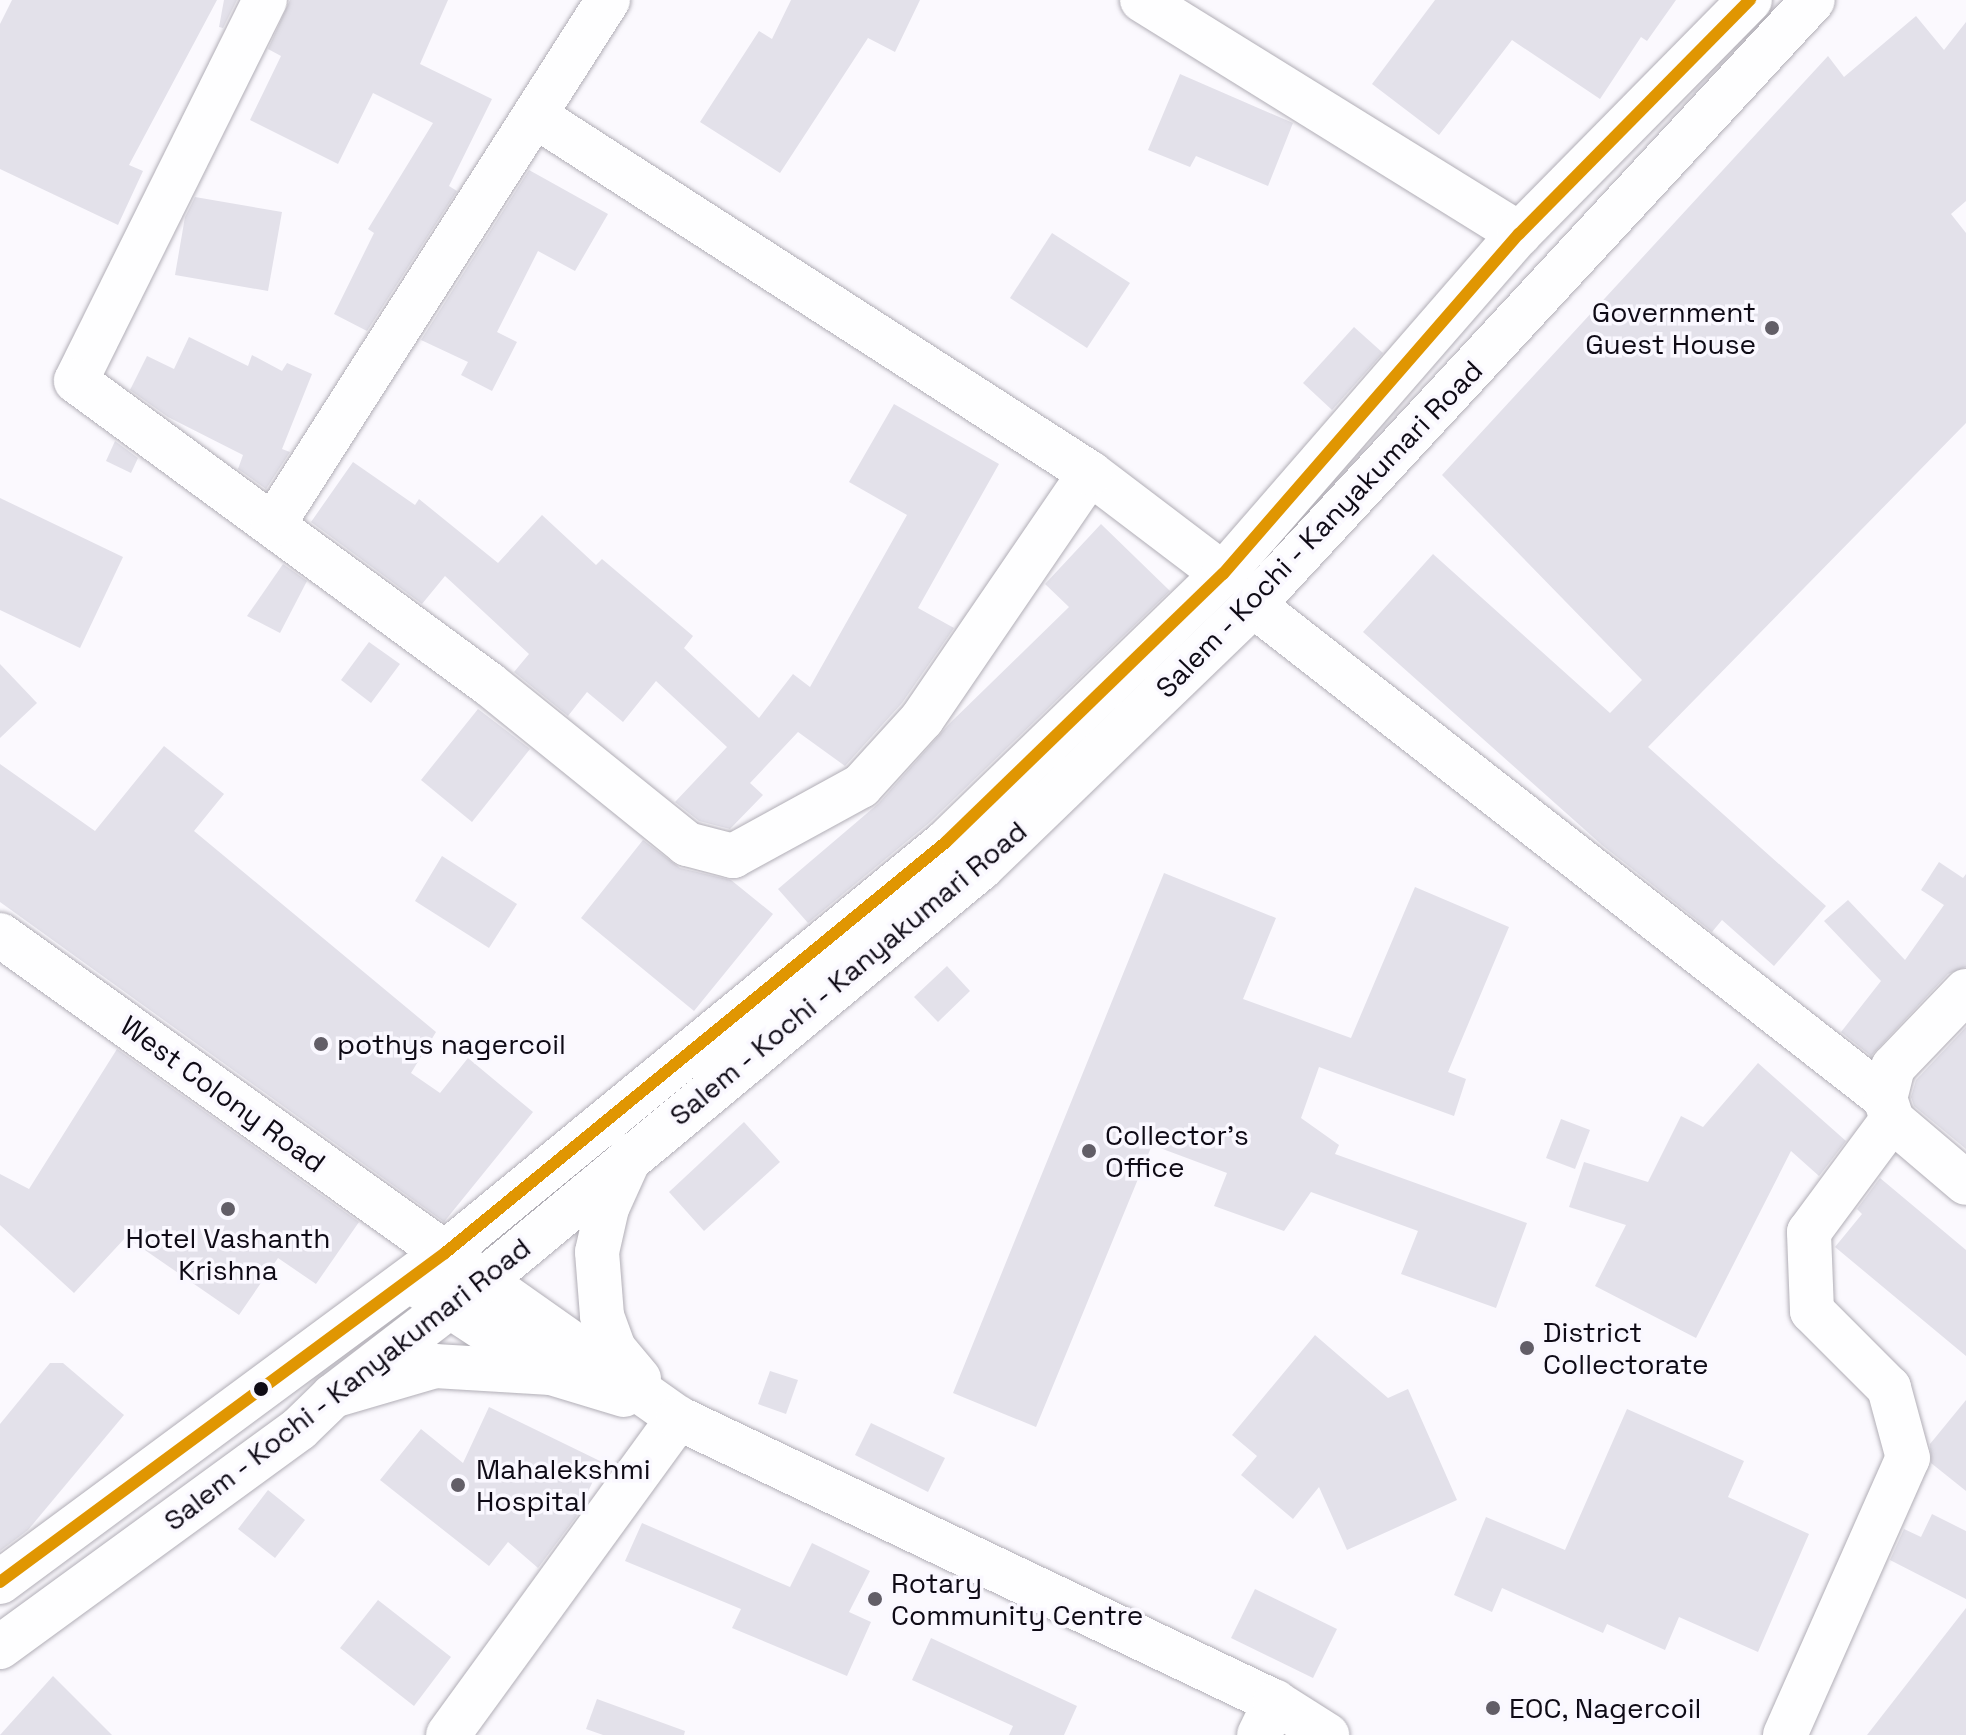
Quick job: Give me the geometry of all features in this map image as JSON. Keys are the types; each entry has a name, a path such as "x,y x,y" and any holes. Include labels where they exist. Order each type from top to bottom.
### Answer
{"main road":[{"path":"265,0 76,381 489,684 687,844 733,856 861,786 922,719 1090,473"},
{"path":"273,525 537,117 608,0"},
{"path":"1142,0 1519,234"},
{"name":"Salem - Kochi - Kanyakumari Road","path":"0,1647 299,1429 333,1396 483,1281 631,1155 982,867 1253,605 1666,163 1813,0"},
{"name":"Salem - Kochi - Kanyakumari Road","path":"0,1582 445,1253 946,842 1223,574 1519,234 1627,125 1738,4"},
{"path":"537,117 1090,473 1223,574"},
{"path":"1627,125 1666,163"},
{"path":"1253,605 1888,1109 1966,1183"},
{"name":"West Colony Road","path":"0,935 671,1413"},
{"path":"1785,1735 1908,1458 1889,1388 1812,1311 1809,1232 1888,1109 1893,1067 1966,991"},
{"path":"631,1155 602,1224 597,1252 602,1316 614,1349 671,1413"},
{"path":"408,1279 551,1373 671,1413 1267,1719 1327,1735"},
{"path":"333,1396 435,1366 551,1373"},
{"path":"448,1735 671,1413"}],"building":[{"path":"12,0 217,0 129,165 143,171 118,225 0,169 0,24"},
{"path":"224,0 237,0 223,28 219,27"},
{"path":"290,0 448,0 420,64 492,99 449,186 457,191 367,331 334,314 374,233 368,229 433,123 373,93 338,164 250,120 281,56 268,49"},
{"path":"791,0 920,0 895,52 868,38 780,173 700,122 759,31 772,39"},
{"path":"1435,0 1676,0 1647,41 1641,37 1600,99 1512,40 1439,135 1372,84"},
{"name":"Government Guest House","path":"1916,16 1944,50 1966,22 1966,201 1951,214 1966,233 1966,423 1648,747 1826,906 1774,966 1722,920 1712,932 1602,845 1363,632 1433,554 1610,713 1642,680 1442,475 1828,56 1844,77"},
{"path":"1180,74 1293,123 1268,186 1196,156 1190,167 1148,150"},
{"path":"529,170 608,214 575,271 538,251 497,332 517,342 492,391 461,375 468,362 421,340"},
{"path":"195,197 282,212 268,291 175,275 185,217"},
{"path":"1052,233 1130,283 1087,348 1010,298"},
{"path":"1354,327 1383,353 1332,410 1303,383"},
{"path":"189,337 248,366 252,355 282,371 287,363 312,374 282,449 290,452 266,489 238,469 243,455 168,417 130,390 147,356 174,369"},
{"path":"894,404 999,464 918,608 954,628 902,703 845,766 798,732 750,783 763,795 730,829 699,821 675,802 727,747 656,681 623,722 587,692 568,716 514,672 529,654 445,576 422,604 311,522 353,462 415,505 419,499 498,563 542,515 596,565 602,559 693,636 684,648 759,718 793,674 810,687 907,515 849,482"},
{"path":"115,441 138,458 131,473 106,461"},
{"path":"0,498 123,557 80,648 0,610"},
{"path":"1101,524 1170,591 929,823 808,923 778,889 879,803 950,723 1069,607 1045,584"},
{"path":"283,564 307,581 280,633 247,616"},
{"path":"369,642 400,664 371,703 341,680"},
{"path":"0,664 37,703 0,738"},
{"path":"478,709 530,749 472,822 421,780"},
{"name":"pothys nagercoil","path":"164,746 224,794 194,831 436,1032 411,1073 440,1093 468,1058 533,1112 444,1222 0,902 0,764 95,831"},
{"path":"643,840 680,868 731,880 773,914 694,1011 581,918"},
{"path":"442,856 517,904 489,948 415,901"},
{"path":"1939,862 1963,878 1966,874 1966,967 1948,974 1871,1056 1841,1032 1881,981 1824,921 1848,900 1905,960 1944,905 1921,890"},
{"path":"1164,873 1276,918 1243,999 1351,1038 1415,887 1509,927 1448,1072 1466,1079 1454,1116 1319,1067 1301,1118 1339,1145 1335,1154 1527,1223 1496,1308 1401,1274 1418,1231 1311,1192 1284,1231 1214,1206 1227,1173 1152,1145 1036,1427 953,1393"},
{"path":"947,966 970,991 938,1022 914,997"},
{"path":"1966,1027 1966,1149 1914,1106 1911,1097 1916,1080"},
{"path":"117,1049 359,1222 316,1284 278,1258 239,1315 126,1237 74,1293 0,1225 0,1174 29,1189"},
{"path":"1758,1063 1846,1141 1819,1176 1791,1151 1696,1338 1595,1286 1626,1225 1569,1207 1584,1162 1648,1182 1681,1116 1703,1127"},
{"path":"1561,1119 1590,1130 1575,1169 1546,1158"},
{"path":"744,1122 780,1162 704,1231 669,1192"},
{"path":"1880,1178 1966,1250 1966,1356 1835,1247 1862,1214 1857,1209"},
{"path":"1315,1335 1388,1398 1408,1389 1457,1500 1347,1550 1319,1487 1293,1519 1241,1475 1257,1456 1232,1435"},
{"path":"50,1363 63,1363 124,1415 28,1530 0,1551 0,1424"},
{"path":"770,1371 798,1380 786,1414 758,1404"},
{"path":"1966,1400 1966,1491 1931,1463 1930,1444"},
{"path":"489,1407 602,1462 576,1517 538,1568 508,1542 489,1566 380,1480 421,1429 463,1463"},
{"path":"1627,1409 1744,1461 1728,1497 1809,1534 1758,1652 1679,1617 1665,1650 1607,1624 1603,1633 1502,1588 1492,1612 1454,1595 1486,1517 1565,1550"},
{"path":"871,1423 945,1458 928,1492 855,1455"},
{"path":"268,1490 305,1520 275,1558 238,1529"},
{"path":"1932,1514 1966,1531 1966,1599 1890,1560 1904,1529 1921,1537"},
{"path":"642,1523 790,1587 812,1543 870,1571 849,1612 871,1622 847,1676 732,1628 741,1609 625,1561"},
{"path":"1255,1589 1337,1629 1313,1678 1231,1638"},
{"path":"378,1600 451,1657 414,1706 340,1648"},
{"path":"1966,1608 1966,1735 1867,1735"},
{"path":"931,1638 1077,1706 1064,1735 1009,1735 1013,1726 912,1680"},
{"path":"53,1676 112,1735 0,1735"},
{"path":"597,1699 685,1731 684,1735 603,1735 586,1729"}],"transit line":[{"path":"0,1582 445,1253 946,842 1223,574 1519,234 1750,0"}],"place":[{"name":"Government Guest House","path":"1772,328"},
{"name":"pothys nagercoil","path":"321,1044"},
{"name":"Collector's Office","path":"1089,1151"},
{"name":"Hotel Vashanth Krishna","path":"228,1209"},
{"name":"District Collectorate","path":"1527,1348"},
{"name":"Mahalekshmi Hospital","path":"458,1485"},
{"name":"Rotary Community Centre","path":"875,1599"},
{"name":"EOC, Nagercoil","path":"1493,1708"}]}
